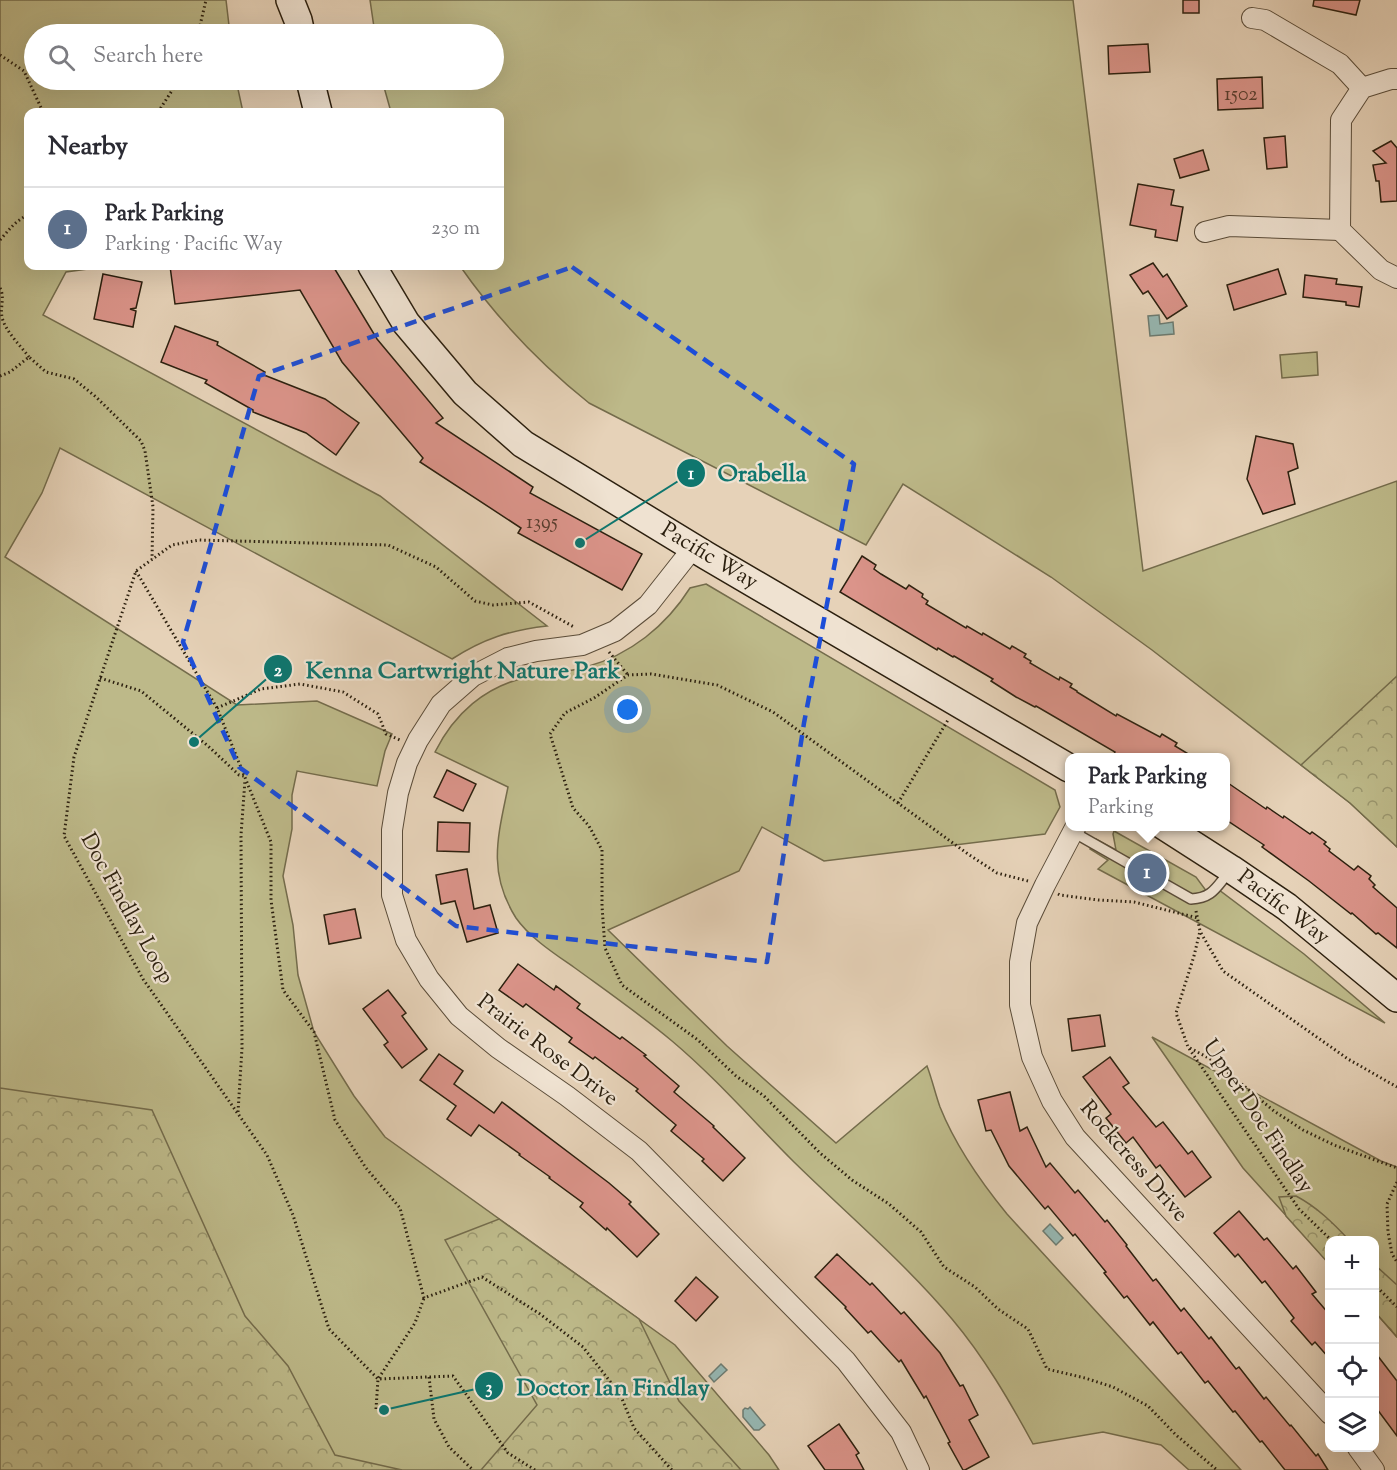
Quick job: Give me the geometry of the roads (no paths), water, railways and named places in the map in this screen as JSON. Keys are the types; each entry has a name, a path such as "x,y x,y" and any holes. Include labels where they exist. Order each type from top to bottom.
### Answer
{"street":[{"path":"290,0 299,24"},
{"path":"1252,18 1265,20 1340,64 1362,88"},
{"path":"1340,230 1341,120 1362,88 1397,79"},
{"path":"312,90 317,108"},
{"path":"1205,232 1229,226 1340,230 1381,270 1397,278"},
{"name":"Pacific Way","path":"374,270 405,323 465,393 523,444 693,548 1065,766"},
{"name":"Prairie Rose Drive","path":"693,548 648,605 615,631 582,645 536,651 508,658 473,676 441,704 418,740 407,763 398,793 392,830 392,895 411,950 429,979 459,1016 498,1048 567,1096 639,1151 846,1361 901,1432 919,1470"},
{"name":"Rockcress Drive","path":"1074,831 1027,923 1020,962 1020,1005 1032,1057 1052,1101 1075,1137 1325,1410"},
{"name":"Pacific Way","path":"1172,831 1287,907 1397,998"},
{"path":"1361,1452 1374,1470"}],"lane":[{"path":"1078,831 1191,899 1203,898 1210,894 1231,869"}],"water":[{"path":"1159,315 1160,324 1173,322 1174,334 1150,336 1148,316"},
{"path":"1050,1224 1063,1238 1056,1245 1043,1231"},
{"path":"721,1364 727,1370 714,1382 709,1376"},
{"path":"750,1407 765,1425 759,1430 754,1430 743,1417 743,1410"}],"place":[{"name":"Orabella","path":"580,543"},
{"name":"Kenna Cartwright Nature Park","path":"194,742"},
{"name":"Park Parking","path":"1147,873"},
{"name":"Doctor Ian Findlay","path":"384,1410"}]}
